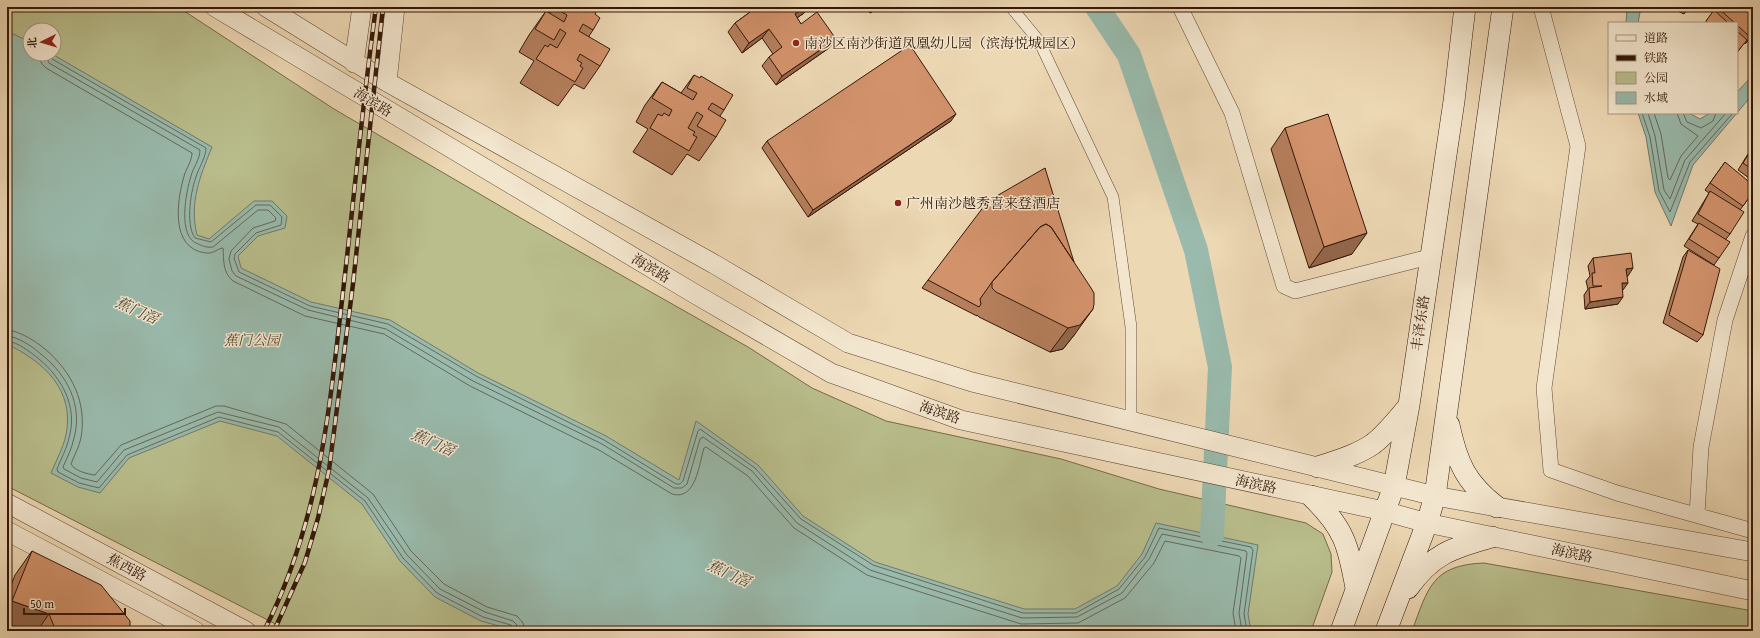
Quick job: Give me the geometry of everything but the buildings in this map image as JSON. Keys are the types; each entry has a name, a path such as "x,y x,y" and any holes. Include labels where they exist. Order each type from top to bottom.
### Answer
{"main road":[{"name":"丰泽东路","path":"1341,631 1394,486 1409,406 1429,257 1454,101 1465,7"},
{"path":"1386,631 1427,524 1435,496 1503,7"},
{"path":"1318,467 1348,456 1372,444 1392,426 1409,406"},
{"path":"1447,413 1455,450 1465,472 1479,493 1497,506"},
{"path":"1311,496 1327,512 1340,529 1349,552 1356,589"},
{"path":"1396,605 1418,574 1442,554 1492,537"}],"street":[{"name":"海滨路","path":"215,7 695,294 831,373 961,420 1384,511 1427,524 1753,591"},
{"name":"海滨路","path":"266,7 354,63 714,264 848,343 972,382 1435,496 1753,552"},
{"path":"354,63 362,7"},
{"path":"387,82 396,7"},
{"path":"1010,7 1038,40 1113,197 1131,327 1131,421"},
{"path":"1180,7 1232,113 1284,286 1295,291 1429,257"},
{"path":"1541,7 1578,146 1544,388 1551,470 1617,493 1753,531"},
{"path":"1697,516 1701,447 1725,320 1752,238"},
{"name":"蕉西路","path":"7,503 246,631"},
{"name":"蕉西路","path":"7,531 195,631"}],"green space":[{"name":"蕉门公园","path":"7,7 178,7 334,109 531,224 748,347 812,388 886,421 1061,459 1159,489 1306,523 1323,534 1331,554 1332,572 1311,631 289,631 7,486"},
{"path":"1484,563 1753,611 1753,631 1412,631 1428,591 1434,582 1453,568"}],"water":[{"path":"1627,7 1641,7 1638,22 1626,22"},
{"name":"蕉门滘","path":"7,31 22,38 22,62 62,62 62,60 212,147 203,168 195,201 194,212 197,235 209,239 254,201 272,201 287,216 285,228 258,236 238,256 241,268 311,302 390,320 478,373 606,436 679,480 696,421 758,465 803,516 875,562 1024,609 1075,609 1117,586 1142,554 1156,523 1258,545 1248,614 1251,631 517,631 481,621 435,597 400,561 362,504 277,436 220,421 129,458 100,493 78,487 51,473 66,435 68,419 66,404 54,379 33,359 7,344"},
{"path":"1753,75 1753,94 1738,112 1738,91"},
{"path":"1638,114 1691,114 1700,119 1708,114 1736,114 1693,165 1671,226 1655,192 1646,137"}],"waterway":[{"path":"1097,7 1129,55 1196,250 1220,367 1212,535"}],"railway":[{"path":"264,631 282,592 297,553 318,474 331,393 366,82 376,7"},
{"path":"274,631 305,562 318,518 329,470 353,284 383,7"}],"place":[{"name":"南沙区南沙街道凤凰幼儿园（滨海悦城园区）","path":"796,43"},
{"name":"广州南沙越秀喜来登酒店","path":"898,203"}]}
